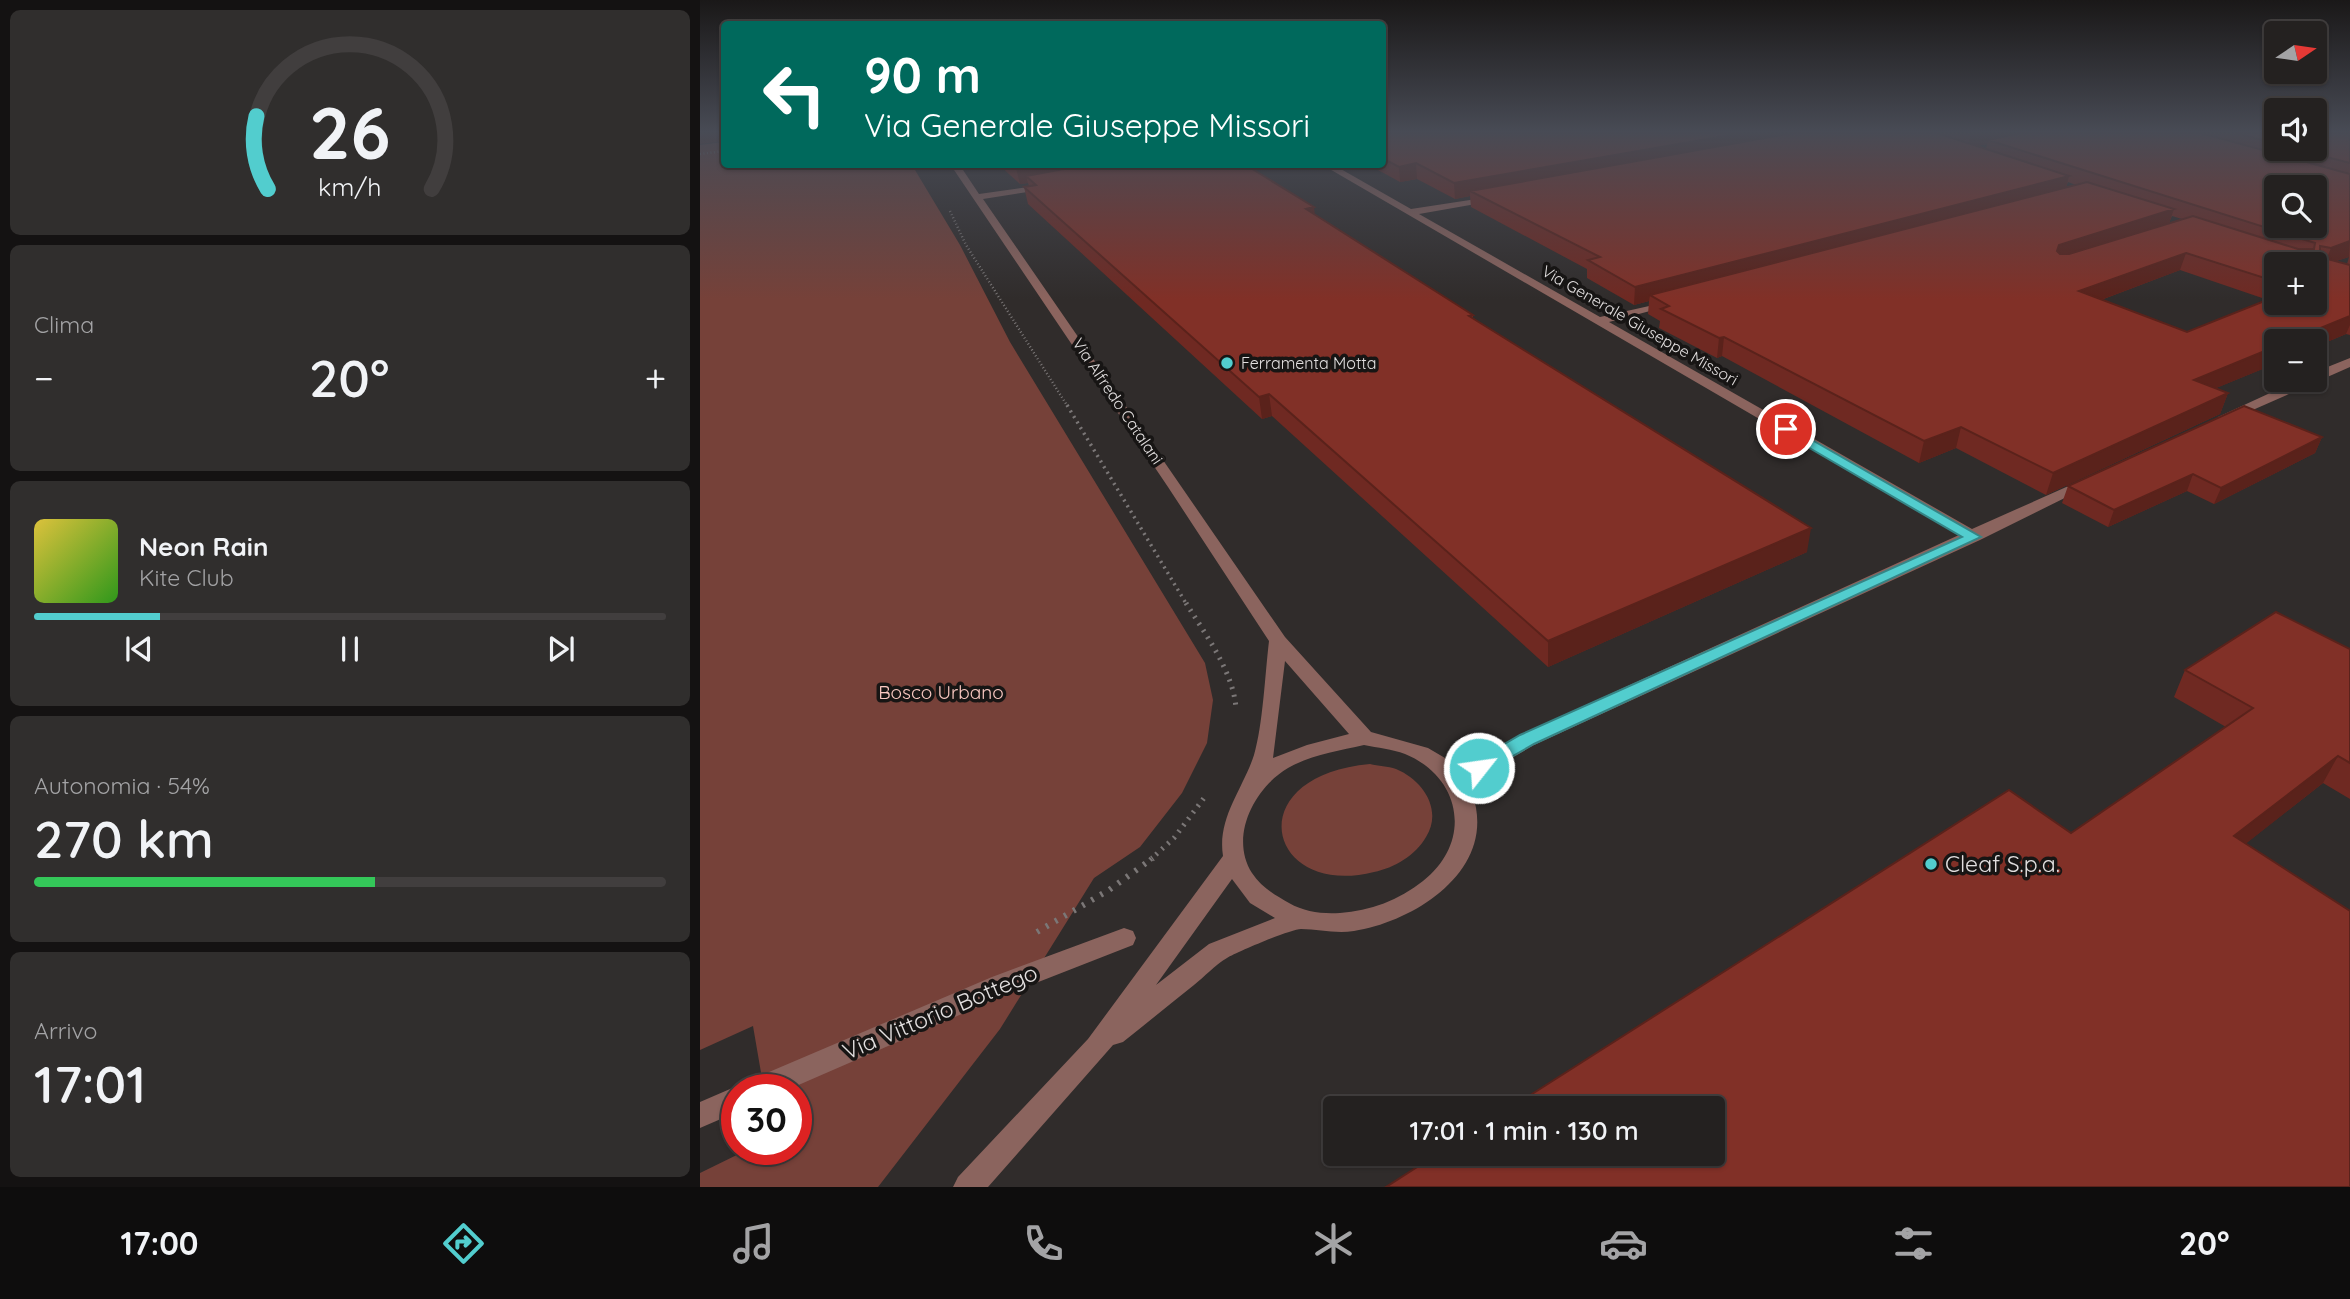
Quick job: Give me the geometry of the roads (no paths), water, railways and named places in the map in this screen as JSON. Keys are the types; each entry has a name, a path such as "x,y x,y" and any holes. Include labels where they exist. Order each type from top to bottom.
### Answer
{"street":[{"name":"Via Alfredo Catalani","path":"972,188 1169,475 1278,641 1364,738"},
{"path":"976,194 1020,188"},
{"name":"Via Generale Giuseppe Missori","path":"1366,188 1974,537"},
{"path":"1408,213 1510,195"},
{"path":"1599,321 1679,300"},
{"path":"2327,372 2350,362"},
{"path":"2208,425 2282,392"},
{"path":"1462,791 1479,768 1527,740 1974,537 2097,478"},
{"path":"1251,792 1265,752 1278,641"},
{"path":"1364,738 1420,752 1440,764 1462,791 1468,831 1459,859 1437,885 1406,906 1368,919 1328,922 1298,919 1269,905 1252,892 1240,877 1233,860 1231,841 1238,810 1251,792 1270,771 1297,757 1330,746 1364,738"},
{"path":"968,1187 1097,1047 1233,860"},
{"path":"1097,1047 1218,951 1298,919"},
{"name":"Via Vittorio Bottego","path":"795,1074 1001,985 1124,938"},
{"path":"700,1115 721,1106"}],"place":[{"name":"Ferramenta Motta","path":"1227,363"},
{"name":"Cleaf S.p.a.","path":"1931,864"}],"park label":[{"name":"Bosco Urbano","path":"941,692"}]}
